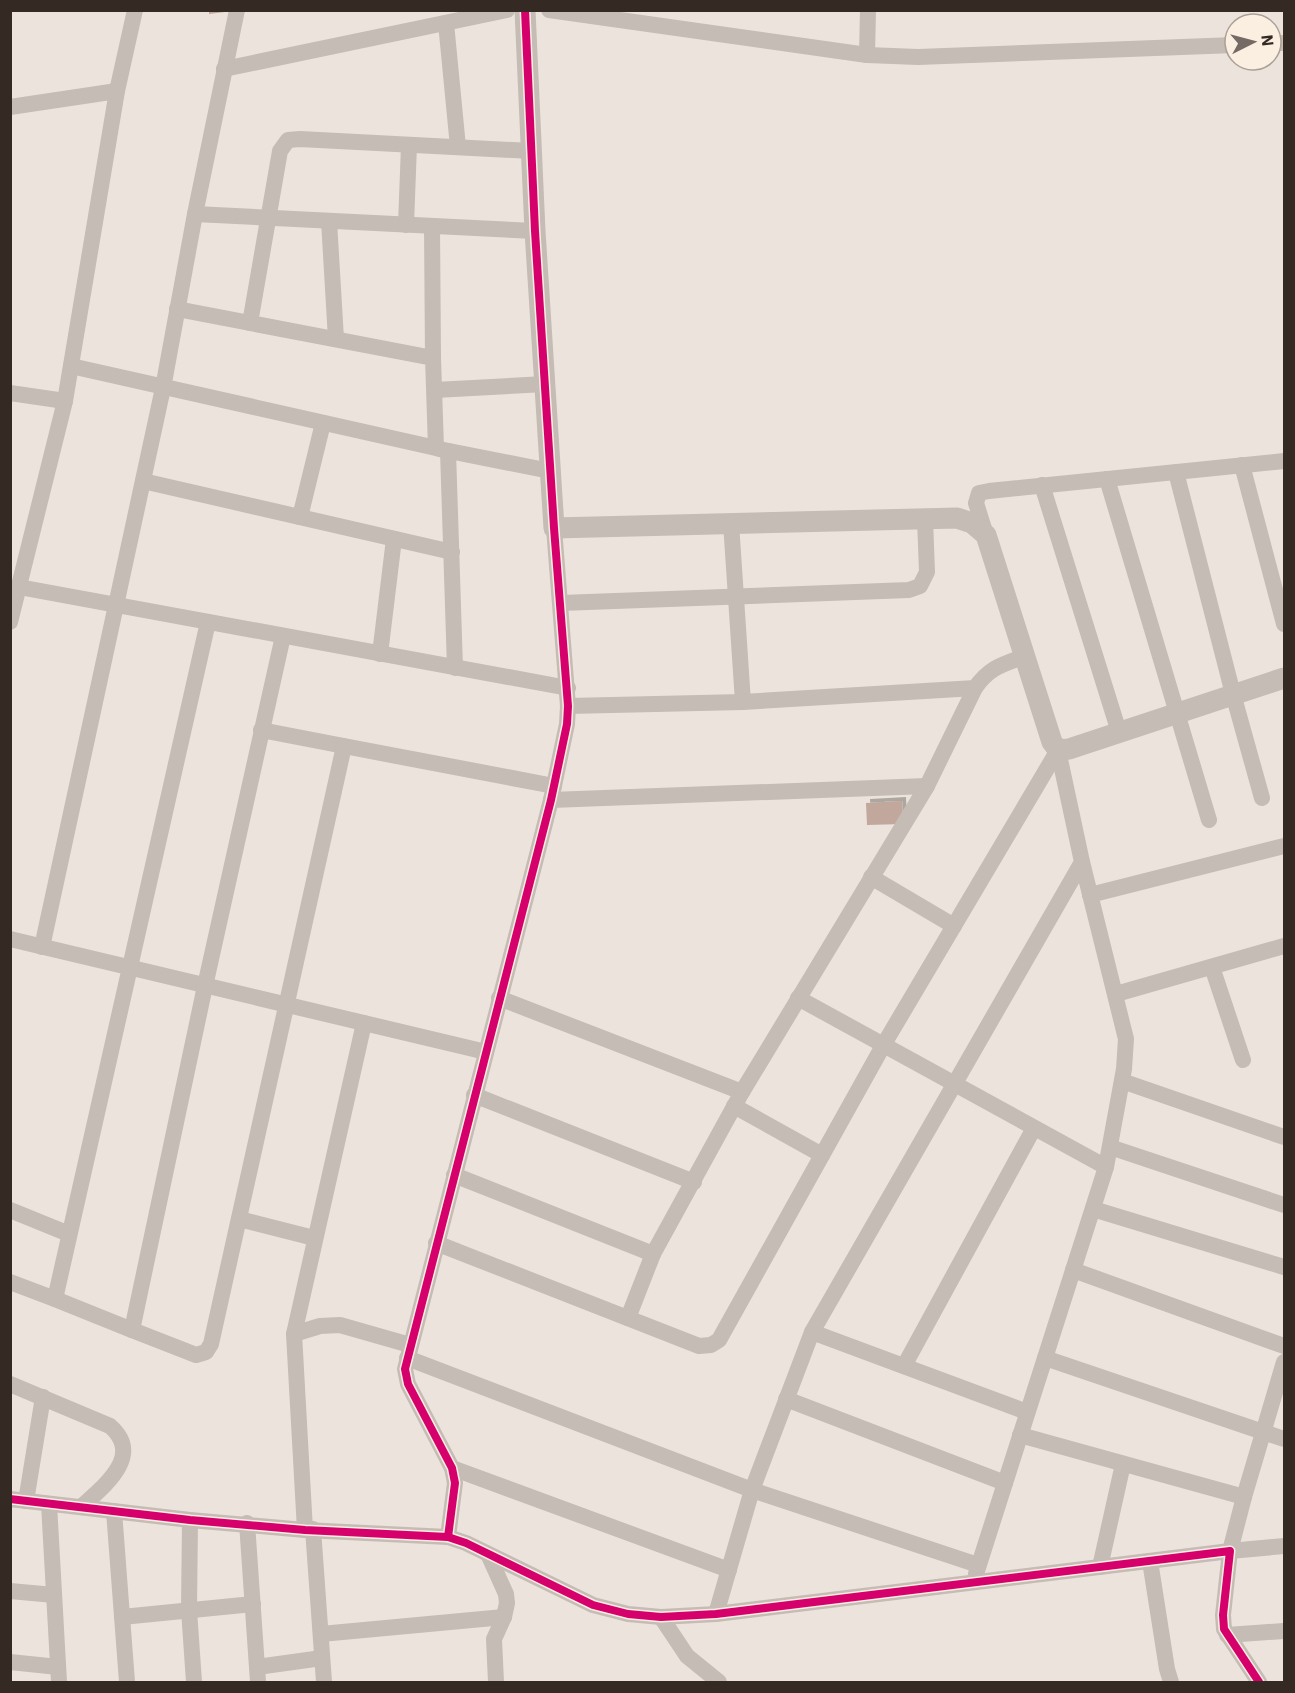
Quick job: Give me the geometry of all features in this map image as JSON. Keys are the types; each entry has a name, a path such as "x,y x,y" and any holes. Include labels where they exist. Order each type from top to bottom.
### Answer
{"street":[{"path":"11,619 65,401 117,92 135,10"},
{"path":"42,947 163,388 195,214 237,10"},
{"path":"224,69 507,10"},
{"path":"448,1538 455,1483 452,1468 408,1384 405,1369 552,793 567,723 568,706 535,231 525,10"},
{"path":"549,10 867,55 918,57 1223,45"},
{"path":"867,55 868,10"},
{"path":"446,23 458,147"},
{"path":"10,107 117,92"},
{"path":"250,323 280,151 288,140 531,151"},
{"path":"406,225 410,145"},
{"path":"195,214 535,231"},
{"path":"329,221 336,339"},
{"path":"432,226 433,358 452,552 455,668"},
{"path":"177,309 433,358"},
{"path":"71,366 550,471"},
{"path":"435,390 545,384"},
{"path":"10,393 65,401"},
{"path":"300,517 323,423"},
{"path":"976,1574 1106,1167 1122,1081 1126,1039 1082,862 1058,750 1052,742 1023,657 976,502 979,493 1284,461"},
{"path":"1242,465 1284,624"},
{"path":"1176,472 1262,798"},
{"path":"1107,479 1209,820"},
{"path":"143,481 452,552"},
{"path":"1042,485 1119,732"},
{"path":"554,528 957,518 972,523 986,535"},
{"path":"561,603 909,590 920,586 927,572 925,519"},
{"path":"731,523 743,702"},
{"path":"380,654 394,538"},
{"path":"19,587 568,688"},
{"path":"55,1299 208,622"},
{"path":"132,1330 205,986 283,636"},
{"path":"628,1318 653,1254 738,1099 927,786 975,688 985,674 997,666 1023,657"},
{"path":"436,1243 699,1346 711,1346 719,1340 884,1044 1058,750 1284,678"},
{"path":"568,706 743,702 975,688"},
{"path":"261,730 344,746 552,793 927,786"},
{"path":"10,1282 196,1355 206,1352 211,1344 344,746"},
{"path":"1090,895 1284,846"},
{"path":"716,1614 752,1490 812,1332 1082,862"},
{"path":"871,877 954,926"},
{"path":"10,939 486,1052"},
{"path":"1116,994 1284,946"},
{"path":"1212,967 1243,1060"},
{"path":"500,998 738,1099 822,1155"},
{"path":"798,998 1106,1167"},
{"path":"324,1683 294,1334 364,1023"},
{"path":"1122,1081 1284,1137"},
{"path":"474,1095 694,1182"},
{"path":"904,1366 1034,1128"},
{"path":"1110,1148 1284,1206"},
{"path":"454,1175 653,1254"},
{"path":"1093,1209 1284,1267"},
{"path":"10,1210 69,1234"},
{"path":"239,1219 314,1238"},
{"path":"1073,1270 1284,1346"},
{"path":"294,1334 320,1326 339,1325 752,1490 976,1574"},
{"path":"812,1332 1027,1412"},
{"path":"1045,1358 1284,1439"},
{"path":"1259,1683 1227,1635 1223,1615 1230,1551 1284,1362"},
{"path":"10,1384 110,1426 119,1434 122,1461 114,1477 81,1507"},
{"path":"43,1397 18,1500 190,1520 448,1538 488,1554 593,1605 628,1614 661,1617 716,1614 976,1574 1100,1567 1284,1545"},
{"path":"786,1399 1005,1483"},
{"path":"1020,1435 1244,1497"},
{"path":"1100,1567 1123,1464"},
{"path":"452,1468 729,1570"},
{"path":"10,1662 59,1675 49,1504"},
{"path":"114,1511 126,1683"},
{"path":"190,1520 189,1610 194,1683"},
{"path":"247,1523 258,1675 322,1658"},
{"path":"488,1554 506,1594 507,1603 504,1617 494,1639 496,1683"},
{"path":"1150,1561 1171,1683"},
{"path":"10,1591 54,1595"},
{"path":"122,1617 253,1604"},
{"path":"321,1634 504,1617"},
{"path":"661,1617 679,1646 694,1664 719,1683"},
{"path":"1227,1635 1284,1631"},
{"path":"694,1664 695,1683"}],"building":[{"path":"209,10 225,10 225,12 209,14"},
{"path":"902,801 903,824 867,825 866,803"}],"cycle path":[{"path":"448,1537 455,1483 452,1468 408,1384 405,1369 551,800 567,724 568,706 535,231 525,10"},
{"path":"10,1499 190,1520 305,1530 448,1537 466,1543 593,1605 628,1614 661,1617 716,1614 1230,1551 1223,1615 1224,1629 1259,1682"}]}
